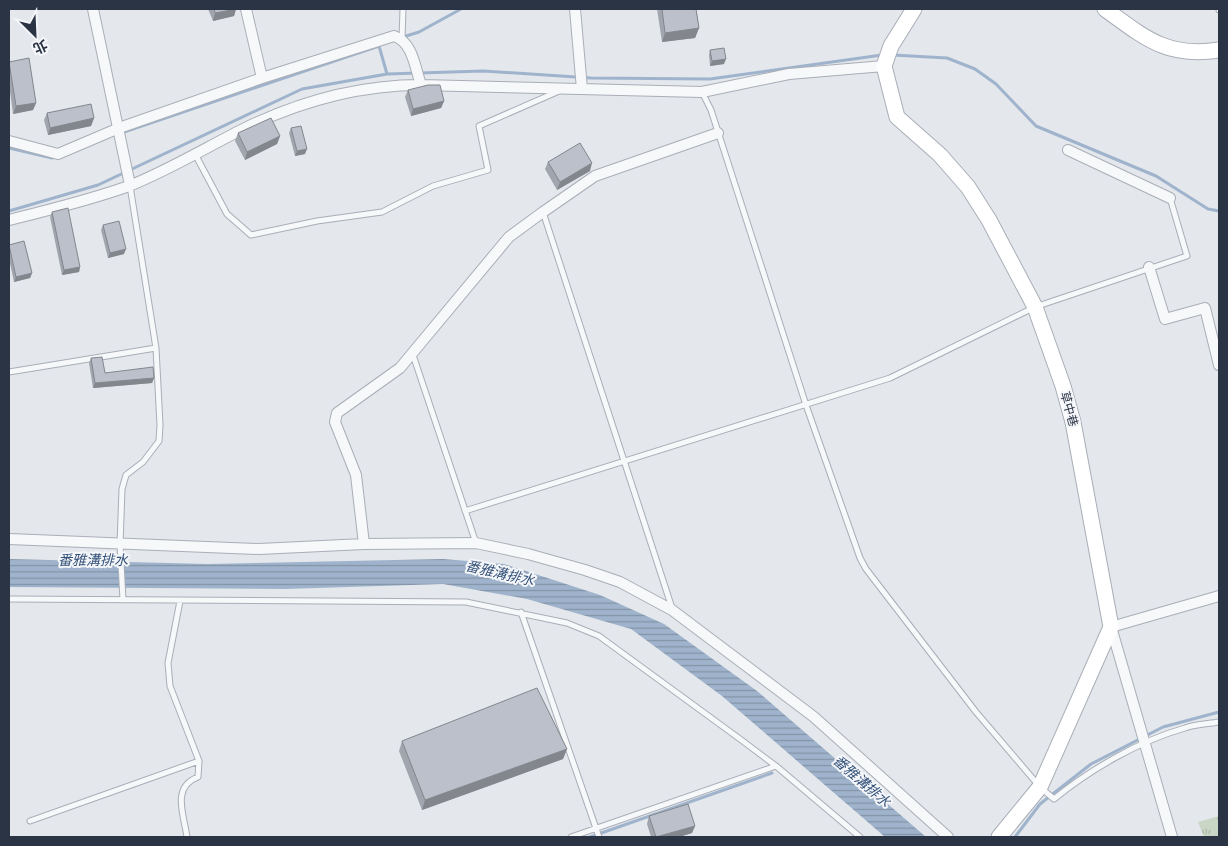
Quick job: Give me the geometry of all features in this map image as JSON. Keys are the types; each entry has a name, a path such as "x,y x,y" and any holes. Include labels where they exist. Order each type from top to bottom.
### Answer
{"street":[{"path":"93,9 120,128 130,185"},
{"path":"246,9 262,78"},
{"path":"575,9 581,81"},
{"path":"9,220 70,205 130,185 247,127 297,106 339,93 387,85 565,88 581,81 702,92 789,74 887,57 914,9"},
{"path":"1105,9 1144,38 1176,50 1200,53 1219,50"},
{"path":"9,142 58,154 120,128 262,78 394,36 402,39 410,49 421,85"},
{"name":"草中巷","path":"887,57 897,117 940,155 968,187 989,220 1035,307 1063,386 1073,422 1111,627"},
{"path":"364,544 356,474 335,422 337,413 400,368 509,237 543,212 595,176 718,133"},
{"path":"1068,150 1170,198"},
{"path":"1149,267 1165,319 1205,308 1219,365"},
{"path":"9,539 120,545 259,549 364,544 476,544 528,554 584,570 620,582 672,610 814,716 948,837"},
{"path":"1111,627 1219,596"},
{"path":"1111,627 1172,837"},
{"path":"999,837 1040,787 1111,627"}],"lane":[{"path":"402,39 403,9"},
{"path":"195,154 228,214 252,235 317,221 382,212 433,186 488,170 479,126 565,88"},
{"path":"702,92 718,133 806,405 866,569 976,712 1040,787 1054,799 1073,784 1145,743 1186,727 1219,722"},
{"path":"123,600 120,545 122,489 126,475 143,462 159,441 156,348 130,185"},
{"path":"465,511 890,378 1035,307 1149,267 1187,256 1170,198"},
{"path":"543,212 672,610"},
{"path":"9,372 156,348"},
{"path":"412,352 476,544"},
{"path":"9,599 180,601 420,600 466,602 568,623 599,636 776,766 860,837"},
{"path":"180,601 168,673 170,686 199,761 198,777 189,780 184,786 181,797 187,837"},
{"path":"521,612 599,837"},
{"path":"30,821 199,761"},
{"path":"571,837 776,766"}],"green space":[{"path":"1219,816 1219,837 1204,837 1198,822"}],"water":[{"name":"番雅溝排水","path":"9,559 208,564 443,559 504,564 600,595 664,624 757,691 926,837 885,837 722,696 631,629 527,599 443,584 285,589 9,587"}],"building":[{"path":"214,9 236,9 215,13"},
{"path":"662,9 696,9 699,28 665,33"},
{"path":"724,48 726,59 712,61 710,50"},
{"path":"29,58 36,103 16,106 9,62"},
{"path":"428,85 440,85 444,101 413,109 408,90"},
{"path":"91,104 94,118 50,128 47,113"},
{"path":"271,118 280,136 247,152 238,133"},
{"path":"301,126 307,149 297,151 291,128"},
{"path":"580,143 592,163 560,182 548,162"},
{"path":"68,208 80,267 64,270 52,212"},
{"path":"119,221 126,249 110,253 103,225"},
{"path":"24,241 32,273 16,277 9,245"},
{"path":"102,357 105,373 153,367 154,378 95,383 91,358"},
{"path":"537,688 567,749 425,800 402,741"},
{"path":"688,804 695,826 656,837 649,816"}],"waterway":[{"path":"403,37 419,32 461,9"},
{"path":"121,133 379,46 387,74"},
{"path":"9,211 98,185 302,89 387,74 483,71 591,78 710,79 882,55"},
{"path":"893,55 947,58 975,69 996,84 1036,126 1156,176 1208,209 1219,211"},
{"path":"9,148 52,158 57,156"},
{"path":"1015,837 1040,804 1091,764 1163,727 1219,712"},
{"path":"590,837 772,773"}]}
